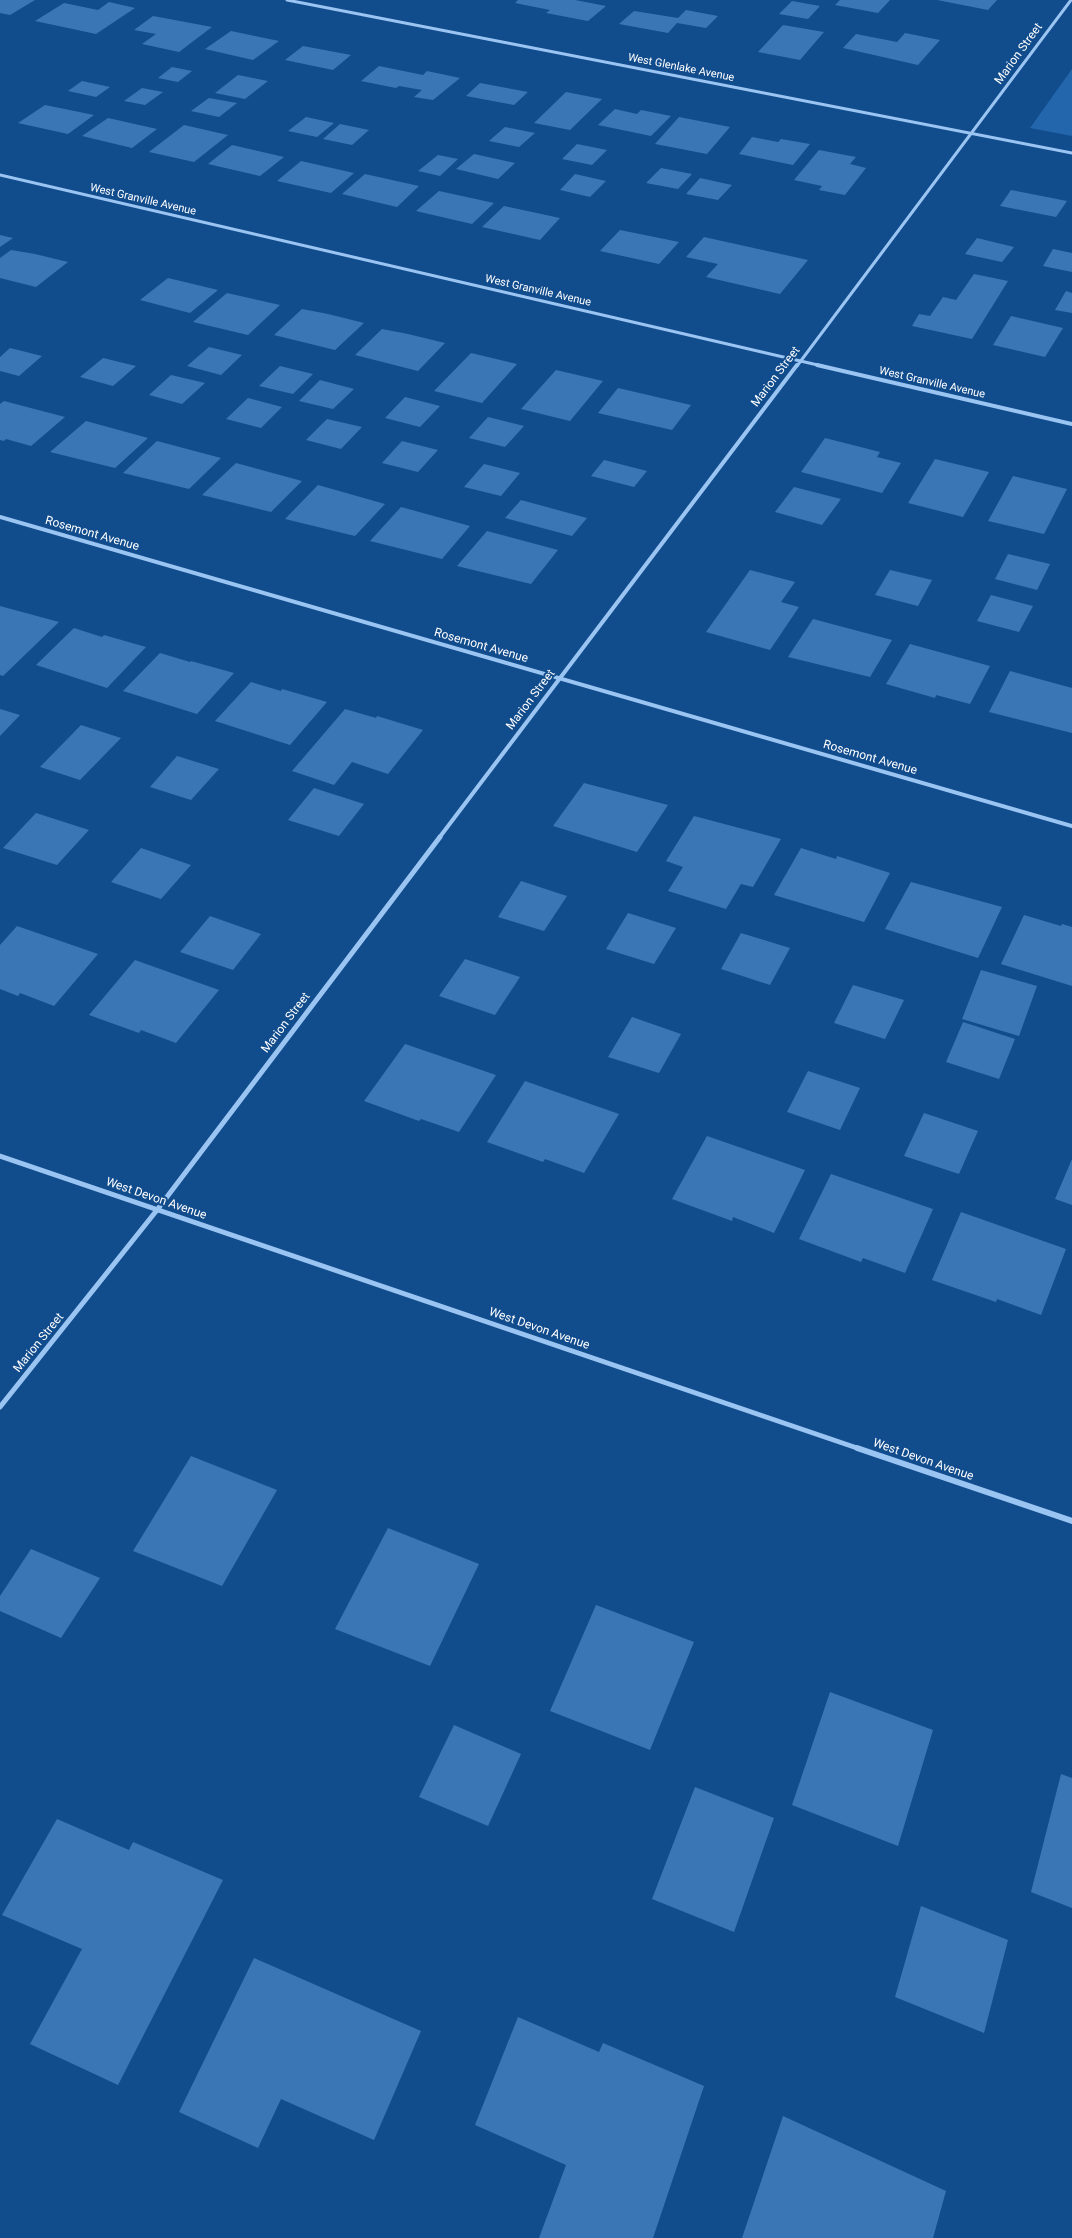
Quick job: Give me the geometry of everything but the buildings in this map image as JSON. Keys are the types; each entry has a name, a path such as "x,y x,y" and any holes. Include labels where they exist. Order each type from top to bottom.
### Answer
{"street":[{"name":"West Glenlake Avenue","path":"286,0 1072,153"},
{"name":"Marion Street","path":"0,1407 157,1210 973,133 1071,0"},
{"name":"West Granville Avenue","path":"0,175 1072,424"},
{"name":"Rosemont Avenue","path":"0,517 1072,826"},
{"name":"West Devon Avenue","path":"0,1156 1072,1521"}],"shaded area":[{"path":"1072,69 1072,136 1030,128"}]}
